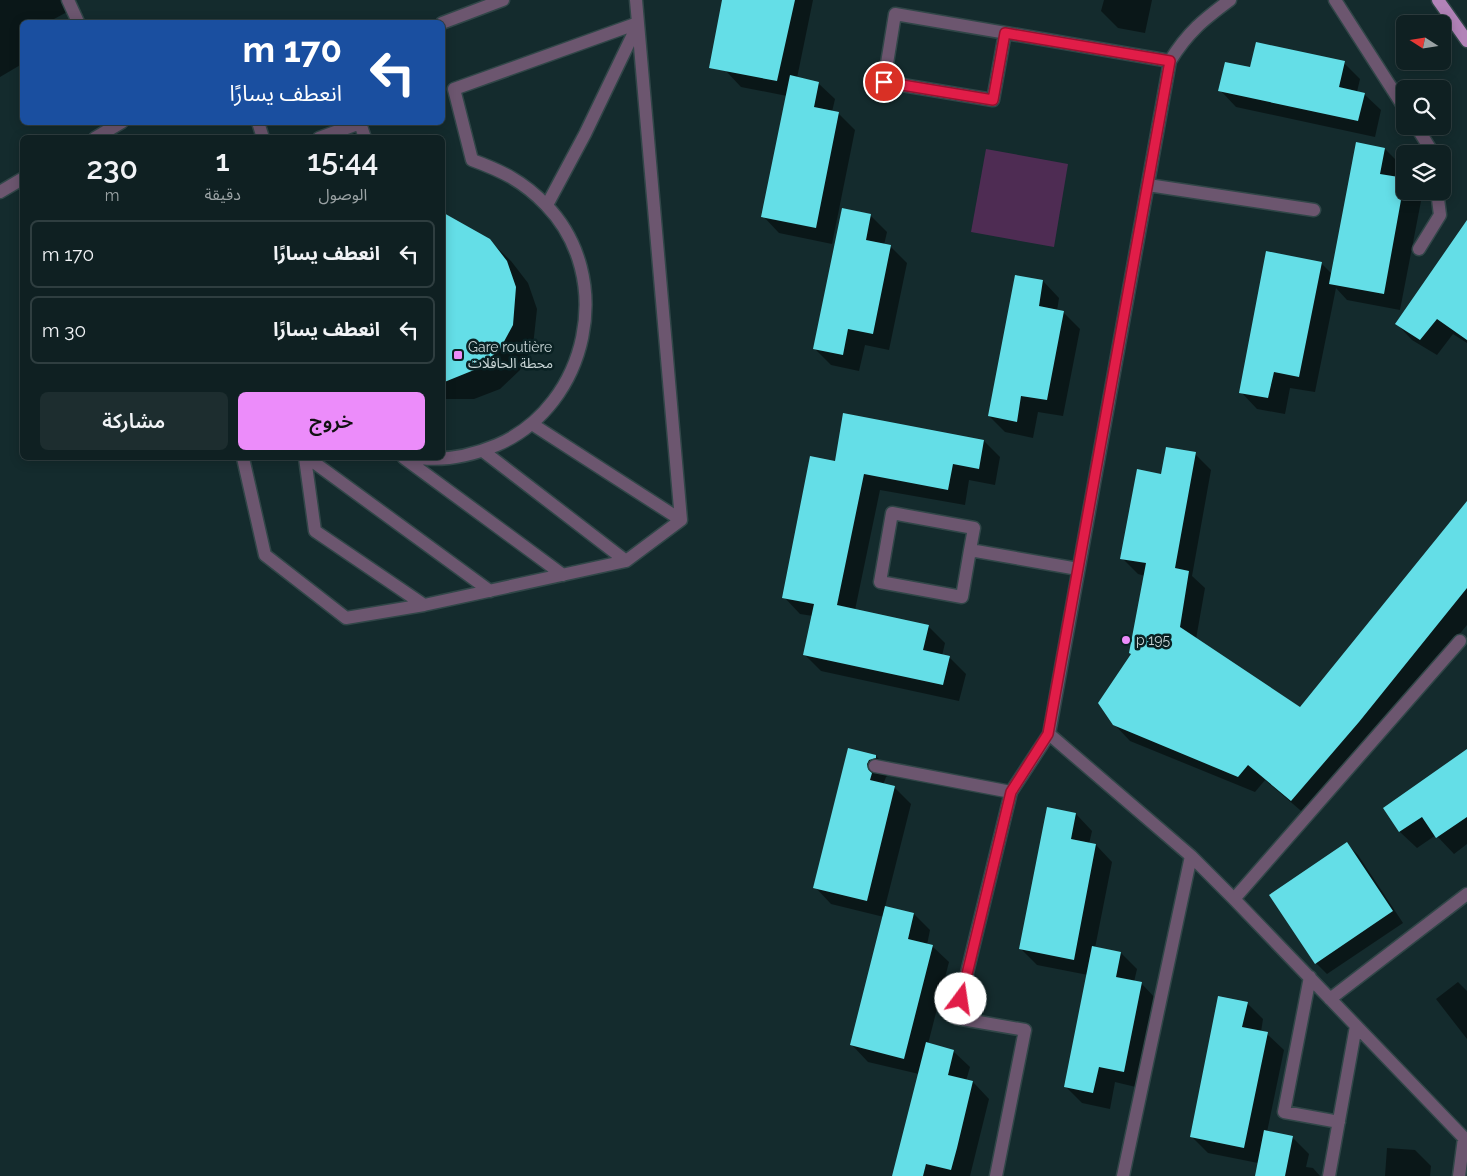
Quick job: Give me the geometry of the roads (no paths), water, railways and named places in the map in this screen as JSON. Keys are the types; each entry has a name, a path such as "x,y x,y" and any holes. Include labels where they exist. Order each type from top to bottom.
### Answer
{"main road":[{"path":"1438,0 1467,41"}],"street":[{"path":"68,0 77,20"},
{"path":"445,22 503,0"},
{"path":"636,0 681,520"},
{"path":"996,1176 1025,1030 956,1018 1011,792 1048,734 1170,61 1194,28 1230,0"},
{"path":"1335,0 1396,95"},
{"path":"1005,33 993,100 884,82 895,14 1170,61"},
{"path":"547,205 585,134 638,23"},
{"path":"445,457 483,451 508,440 532,424 551,405 566,382 578,358 584,331 586,304 583,277 576,251 563,227 547,205 525,185 500,170 472,160 454,89 638,23"},
{"path":"101,135 117,125"},
{"path":"327,135 355,125"},
{"path":"0,192 20,180"},
{"path":"1148,185 1314,210"},
{"path":"1419,249 1440,215 1438,200"},
{"path":"532,424 681,520"},
{"path":"483,451 626,561"},
{"path":"243,460 265,556 346,618 424,605 626,561 681,520"},
{"path":"307,460 315,531 424,605"},
{"path":"310,460 490,591"},
{"path":"407,460 563,576"},
{"path":"892,513 974,528 970,550 962,597 880,582 892,513"},
{"path":"970,550 1078,569"},
{"path":"1234,899 1460,641"},
{"path":"1048,734 1191,856 1465,1140 1458,1176"},
{"path":"875,766 1011,792"},
{"path":"1123,1176 1191,856"},
{"path":"1330,999 1467,894"},
{"path":"1310,978 1284,1112 1339,1122"},
{"path":"1329,1176 1356,1026"}],"place":[{"name":"Gare routière محطة الحافلات","path":"458,355"},
{"name":"p 195","path":"1126,640"}]}
